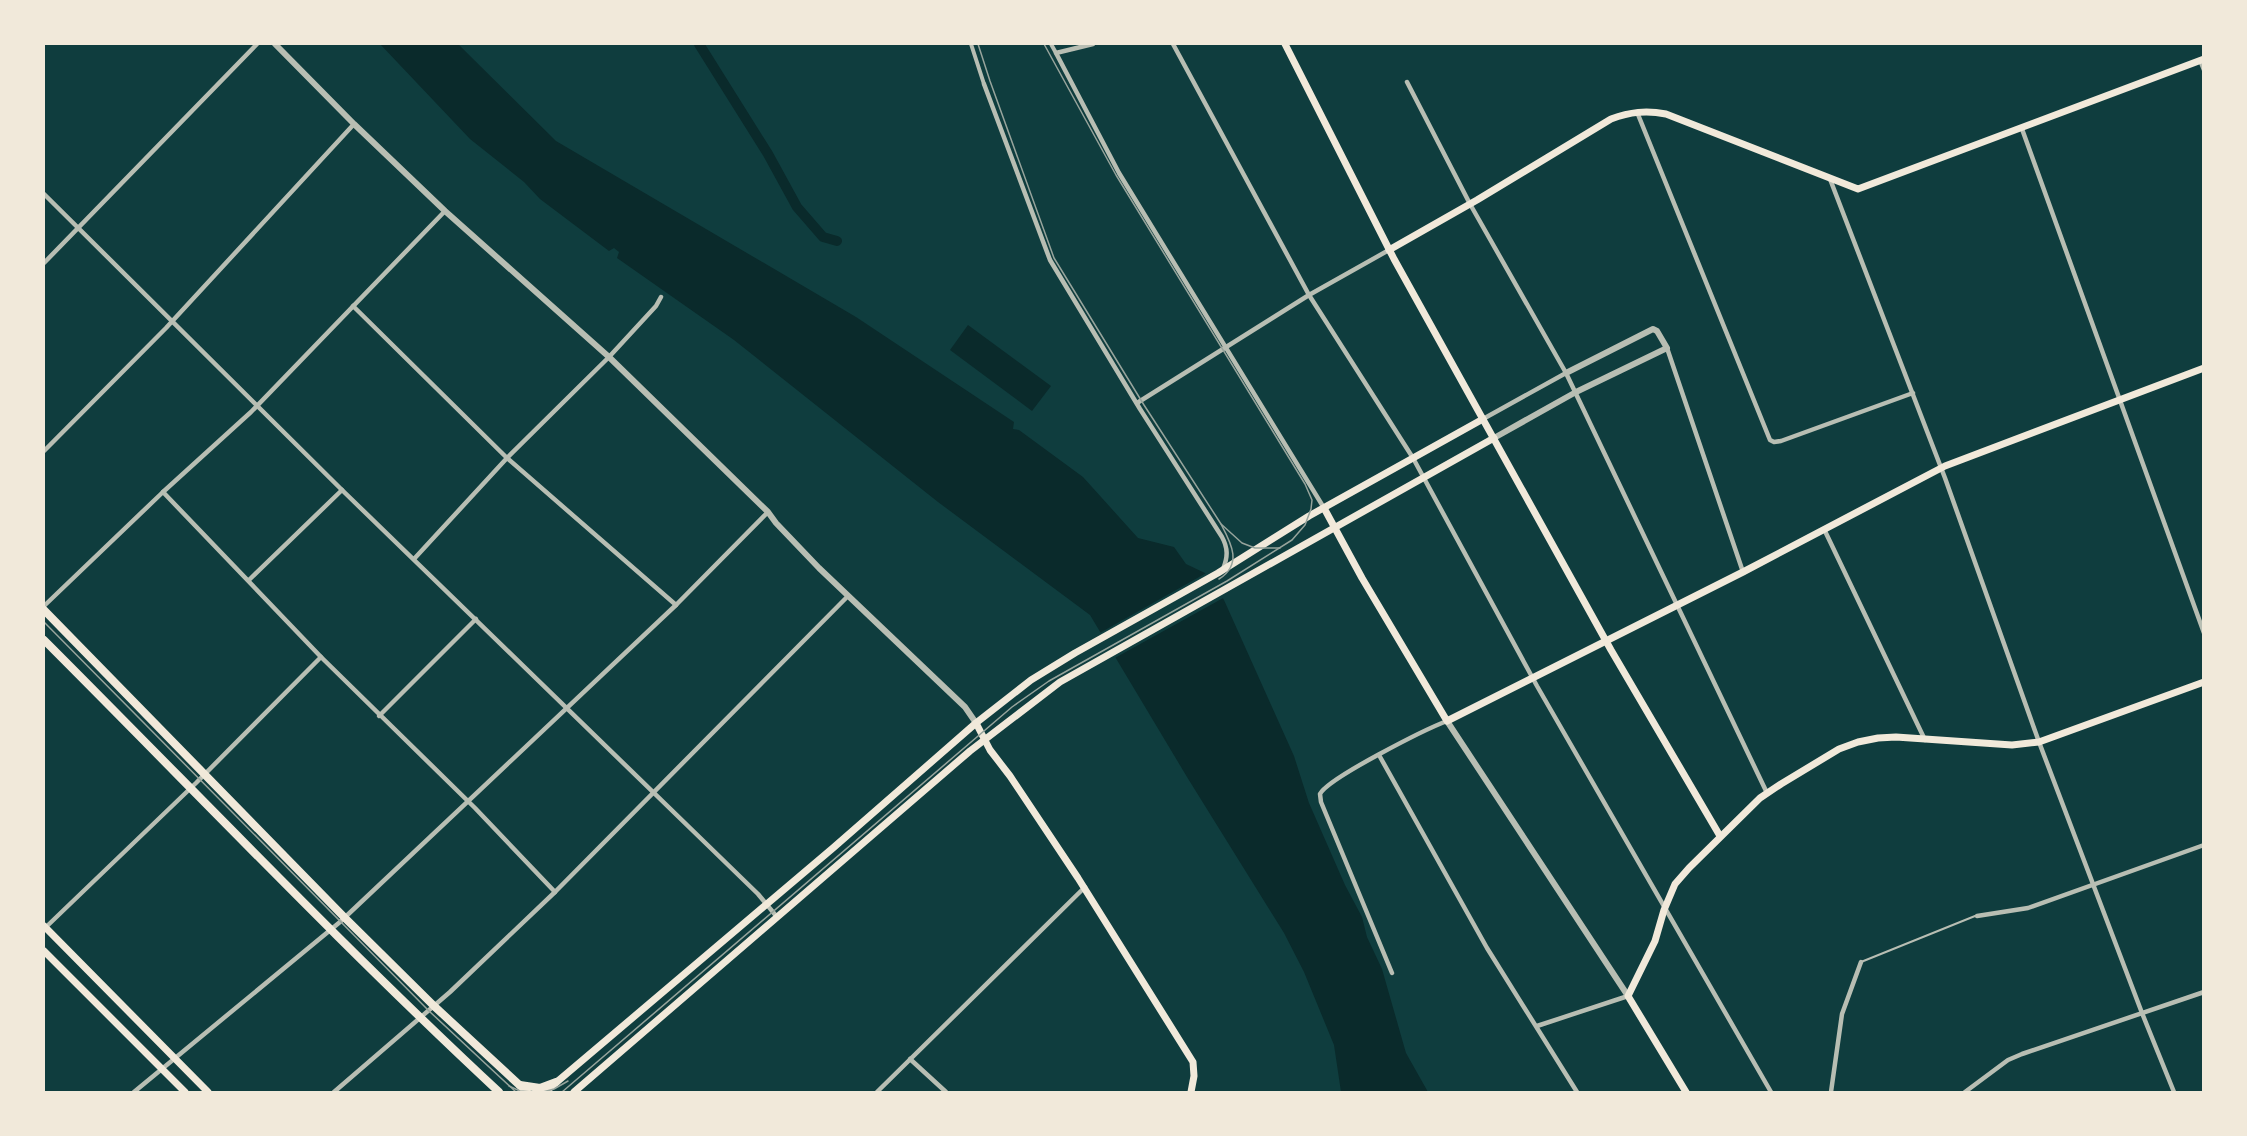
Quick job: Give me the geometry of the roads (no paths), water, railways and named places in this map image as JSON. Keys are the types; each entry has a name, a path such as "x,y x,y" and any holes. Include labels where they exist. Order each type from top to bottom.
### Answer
{"main road":[{"path":"1285,44 1389,250 1607,641 1720,836"},
{"path":"1389,250 1611,119 1637,112 1665,114 1858,189 2202,60"},
{"path":"1324,508 1447,721 1743,572 1941,468 2204,368"},
{"path":"545,1092 976,723 1031,680 1221,571 1324,508 1483,419"},
{"path":"574,1092 986,740 1060,682 1494,438"},
{"path":"44,608 344,917 434,1006 527,1092"},
{"path":"44,640 420,1019 499,1092"},
{"path":"1686,1092 1628,996 1655,941 1675,884 1720,836 1767,792 1825,757 1857,742 1896,737 2012,745 2038,742 2204,682"},
{"path":"976,723 990,750 1085,887 1193,1062 1194,1076 1191,1092"},
{"path":"44,928 208,1092"},
{"path":"44,951 185,1092"},
{"path":"517,1084 540,1088 556,1082"}],"street":[{"path":"44,263 257,44"},
{"path":"275,44 445,211 609,357 768,512 811,560 965,707 976,723"},
{"path":"971,44 1050,260 1137,404 1225,542 1227,560 1221,571"},
{"path":"1051,44 1119,173 1324,508"},
{"path":"1056,53 1093,44"},
{"path":"1173,44 1309,295 1413,458 1533,678 1664,910 1771,1092"},
{"path":"2202,60 2204,70"},
{"path":"1407,82 1470,204 1576,392 1767,792"},
{"path":"1637,112 1770,440 1781,441 1913,393"},
{"path":"44,451 171,321 354,124"},
{"path":"2022,129 2204,633"},
{"path":"1830,179 1941,468 2038,742 2174,1092"},
{"path":"44,194 342,490 767,904 777,917"},
{"path":"44,608 163,492 257,406 445,211"},
{"path":"1137,404 1309,295 1389,250"},
{"path":"414,559 507,458 609,357 656,306 661,297"},
{"path":"352,306 507,458 676,605"},
{"path":"1483,419 1566,373 1653,329 1657,331 1667,348 1743,572"},
{"path":"1494,438 1576,392 1667,348"},
{"path":"249,580 342,490"},
{"path":"163,492 321,657 468,802 555,892"},
{"path":"134,1092 331,930 676,605 768,512"},
{"path":"1824,529 1925,740"},
{"path":"334,1092 420,1019 555,892 849,596"},
{"path":"379,716 476,620"},
{"path":"44,928 191,788 321,657"},
{"path":"1392,973 1321,802 1320,794 1329,784 1379,755 1447,721 1628,996 1536,1026"},
{"path":"1379,755 1487,948 1577,1092"},
{"path":"1977,916 2028,908 2204,845"},
{"path":"876,1092 1085,887"},
{"path":"1831,1092 1842,1014 1861,962"},
{"path":"1965,1092 2008,1060 2204,992"},
{"path":"910,1059 946,1092"}],"lane":[{"path":"1861,962 1977,916"}],"water":[{"path":"380,44 458,44 556,141 856,317 1014,422 1013,429 1019,430 1083,477 1138,538 1174,547 1186,564 1205,573 1224,600 1294,756 1309,803 1345,885 1362,917 1367,937 1382,969 1406,1053 1428,1092 1341,1092 1334,1045 1304,972 1284,933 1090,615 938,502 734,340 617,258 619,252 614,248 609,251 540,199 524,182 470,139"},
{"path":"968,325 1051,386 1032,411 950,350"}],"waterway":[{"path":"699,44 768,154 797,207 823,237 837,241"}],"tram line":[{"path":"978,44 1054,258 1144,405 1221,524 1242,543 1255,548 1280,548"},
{"path":"562,1092 1012,707 1049,681 1227,581 1292,540 1305,525 1312,500 1305,484 1116,175 1044,44"},
{"path":"1219,579 1231,567 1233,560 1231,546 1221,524"},
{"path":"44,622 429,1011 516,1092"},
{"path":"543,1092 568,1081"},
{"path":"509,1086 520,1091 532,1092"}]}
